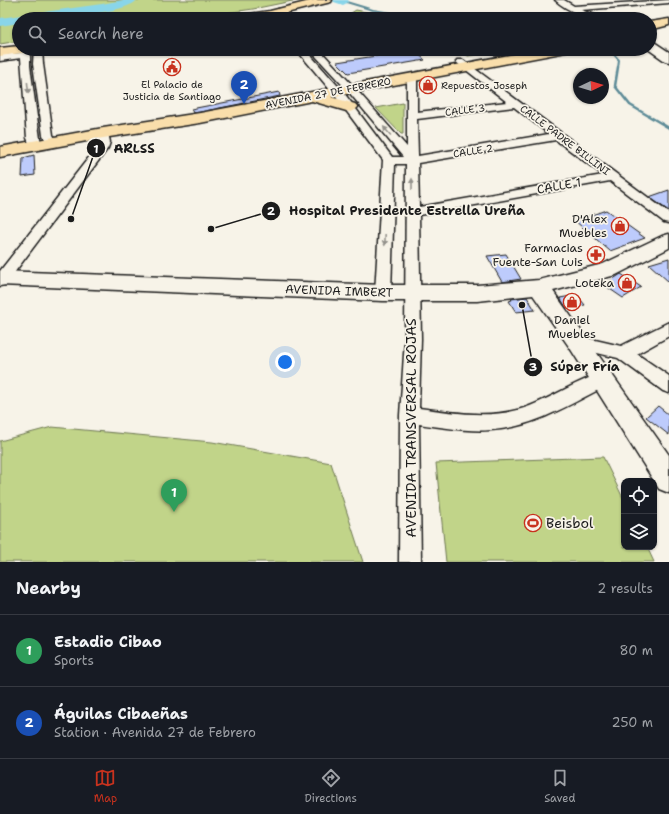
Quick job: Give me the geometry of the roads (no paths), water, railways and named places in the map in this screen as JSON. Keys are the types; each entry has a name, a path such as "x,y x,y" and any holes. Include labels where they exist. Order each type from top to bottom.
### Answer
{"main road":[{"path":"290,12 326,0"},
{"path":"657,25 669,22"},
{"path":"657,32 669,30"},
{"path":"657,50 669,58"},
{"path":"0,52 12,52"},
{"name":"AVENIDA 27 DE FEBRERO","path":"0,144 103,133 200,118 310,97 342,87 412,77 497,56"},
{"name":"AVENIDA 27 DE FEBRERO","path":"0,152 42,140 463,64 515,56"},
{"path":"310,97 328,100 350,107"},
{"name":"AVENIDA IMBERT","path":"1,279 383,293 477,293 539,286 609,270 669,240"},
{"path":"539,286 669,479"}],"street":[{"path":"559,0 572,8 583,12"},
{"path":"572,8 625,2 669,1"},
{"path":"0,58 12,55"},
{"path":"25,56 25,66 42,140"},
{"path":"38,56 42,140"},
{"path":"308,56 342,87 412,161"},
{"path":"319,56 342,87 350,107 388,160 383,293"},
{"name":"CALLE PADRE BILLINI","path":"463,64 669,219"},
{"name":"AVENIDA TRANSVERSAL ROJAS","path":"410,562 409,415 413,339 412,77"},
{"name":"CALLE 3","path":"413,116 517,104"},
{"path":"1,279 102,148 104,142 103,133"},
{"name":"CALLE 2","path":"388,160 412,161 558,136"},
{"name":"CALLE 1","path":"412,212 612,177"},
{"path":"623,353 669,328"},
{"path":"578,342 623,353 669,386"},
{"path":"409,415 474,423 512,420 535,412 602,380"}],"waterway":[{"path":"73,12 102,8 126,3 131,0"},
{"path":"338,0 343,1"},
{"path":"343,1 385,12"},
{"path":"0,22 12,20"},
{"path":"615,56 619,60 618,68"},
{"path":"618,67 615,86 630,105 669,128"}],"place":[{"name":"El Palacio de Justicia de Santiago","path":"172,67"},
{"name":"Repuestos Joseph","path":"428,85"},
{"name":"Águilas Cibaeñas","path":"244,104"},
{"name":"ARLSS","path":"71,219"},
{"name":"D'Alex Muebles","path":"620,226"},
{"name":"Hospital Presidente Estrella Ureña","path":"211,229"},
{"name":"Farmacias Fuente-San Luis","path":"596,255"},
{"name":"Loteka","path":"627,283"},
{"name":"Daniel Muebles","path":"572,302"},
{"name":"Súper Fría","path":"522,305"},
{"name":"Estadio Cibao","path":"174,512"},
{"name":"Beisbol","path":"533,523"}]}
